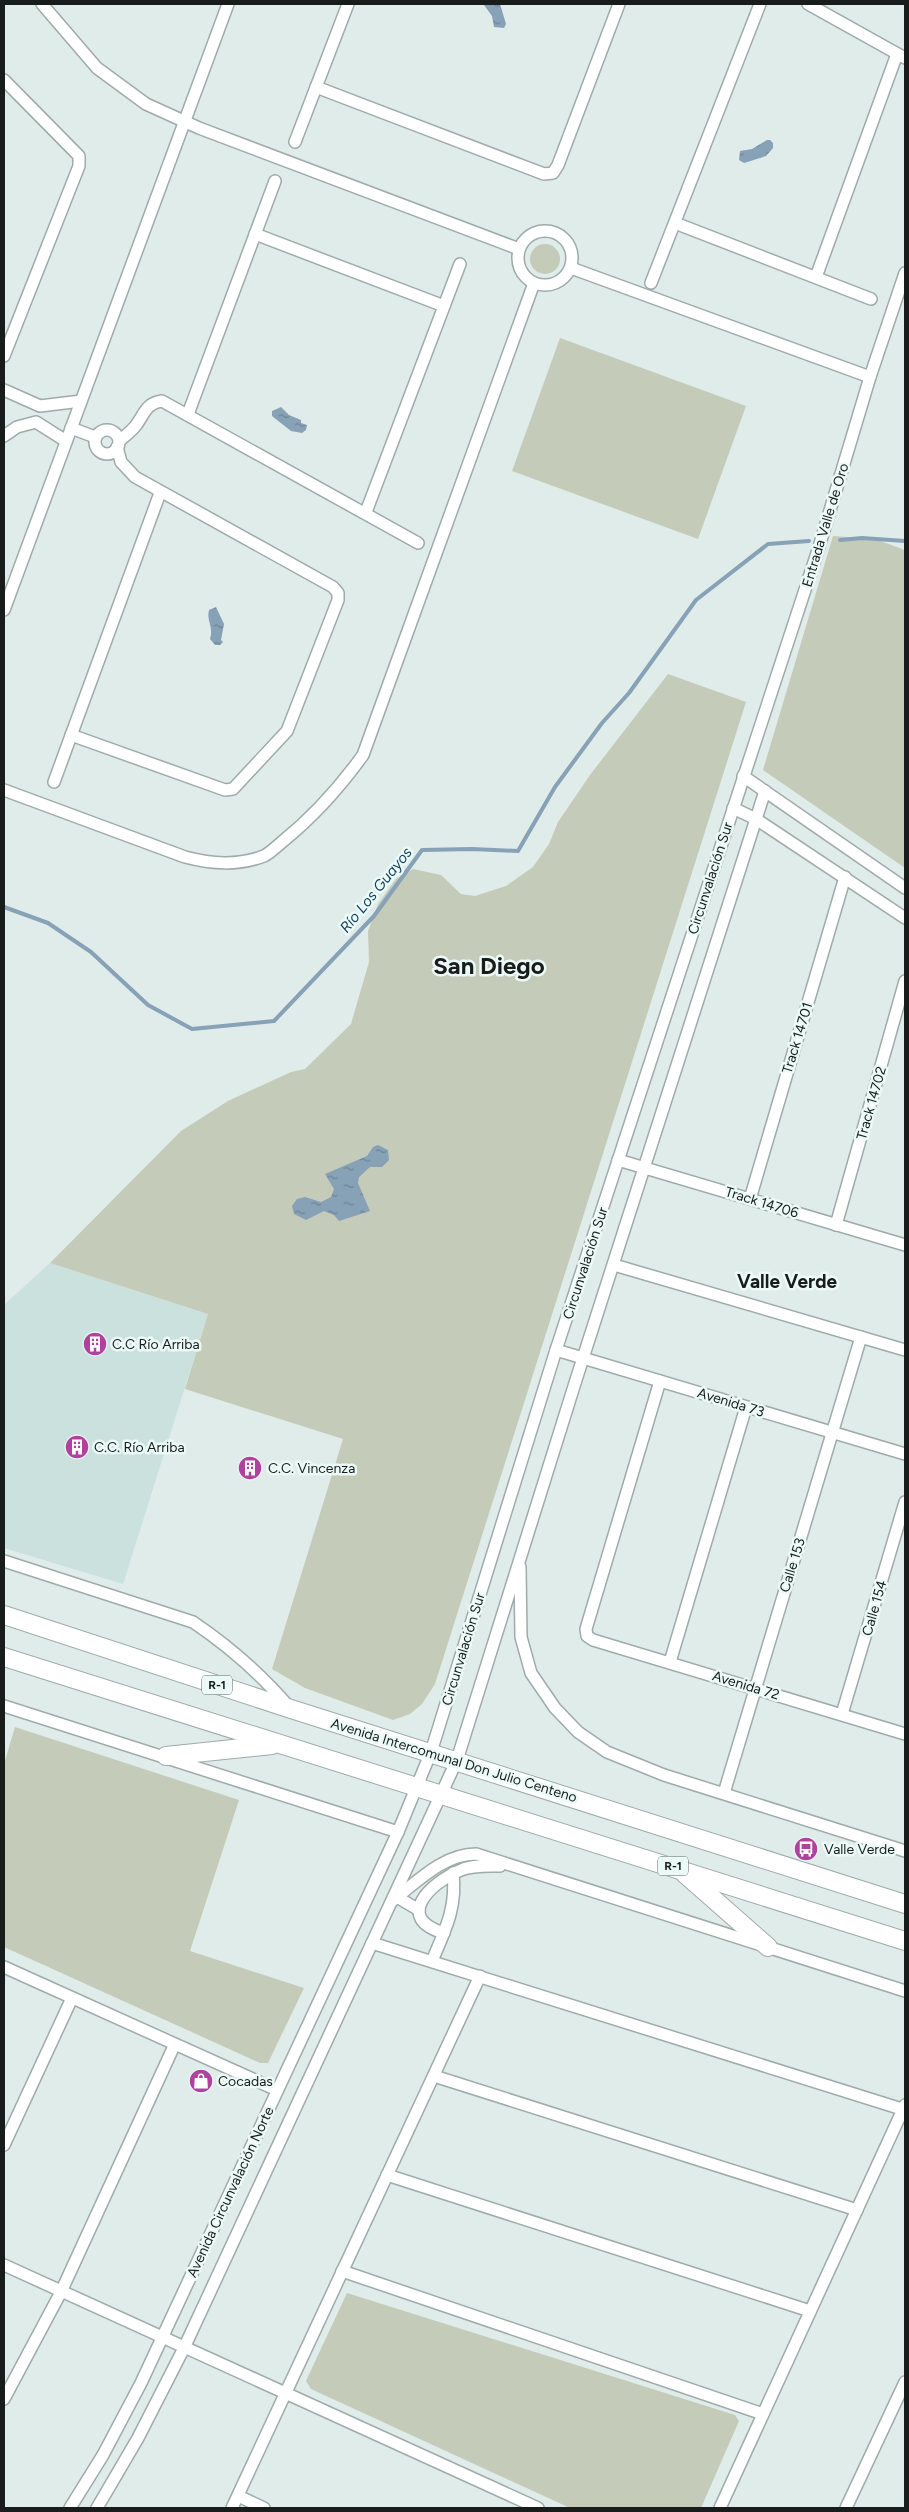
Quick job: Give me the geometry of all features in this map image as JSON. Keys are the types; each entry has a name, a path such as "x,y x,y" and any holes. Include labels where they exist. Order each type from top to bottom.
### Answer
{"main road":[{"name":"Avenida Intercomunal Don Julio Centeno","path":"4,1615 291,1709 457,1760 905,1904"},
{"name":"R-1","path":"4,1657 440,1796 679,1868 905,1940"},
{"path":"166,1756 281,1744"},
{"path":"679,1868 768,1947"}],"street":[{"path":"42,4 97,68 146,104 184,121 519,249"},
{"path":"4,610 228,4"},
{"path":"295,142 348,4"},
{"path":"316,87 544,174 553,173 558,165 619,4"},
{"path":"651,283 760,4"},
{"path":"808,4 901,56 816,277"},
{"path":"4,80 79,156 79,166 4,356"},
{"path":"188,414 275,181"},
{"path":"675,223 871,299"},
{"path":"537,231 554,232 568,242 573,259 570,268 560,281 551,285 534,283 522,273 517,257 519,249 529,235 537,231"},
{"path":"255,234 444,306"},
{"path":"366,512 460,264"},
{"path":"570,268 870,377"},
{"name":"Entrada Valle de Oro","path":"743,776 816,556 870,377 905,273"},
{"path":"4,790 185,857 210,864 236,863 266,856 301,827 345,780 363,755 534,283"},
{"path":"4,390 40,406 81,401"},
{"path":"71,735 226,790 233,789 288,730 338,600 338,593 333,587 160,493 128,472 122,462 118,444 115,432 102,430 95,437 96,449 103,454 111,453 118,444 128,433 143,411 153,403 162,401 418,542"},
{"path":"36,422 40,406"},
{"path":"5,431 36,422 66,441"},
{"path":"71,428 95,437"},
{"path":"54,782 160,493"},
{"path":"743,776 905,888"},
{"name":"Circunvalación Sur","path":"416,1788 430,1752 556,1350 743,776"},
{"name":"Circunvalación Sur","path":"440,1796 457,1760 583,1358 765,791"},
{"path":"733,808 756,819 905,918"},
{"name":"Track 14701","path":"750,1199 845,877"},
{"name":"Track 14702","path":"836,1225 905,981"},
{"name":"Track 14706","path":"618,1160 905,1245"},
{"path":"614,1264 905,1350"},
{"name":"Calle 153","path":"724,1793 860,1337"},
{"name":"Avenida 73","path":"556,1350 905,1454"},
{"name":"Avenida 72","path":"660,1381 586,1629 587,1636 593,1640 905,1734"},
{"path":"670,1662 746,1407"},
{"name":"Calle 154","path":"842,1714 905,1502"},
{"path":"520,1557 521,1637 531,1673 554,1708 578,1732 607,1752 664,1775 905,1851"},
{"path":"4,1561 193,1622 218,1639 259,1672 291,1709"},
{"path":"4,1706 166,1756 398,1832"},
{"name":"Avenida Circunvalación Norte","path":"70,2508 103,2455 162,2338 398,1832 416,1788"},
{"name":"Avenida Circunvalación Norte","path":"97,2508 138,2438 184,2348 394,1899 440,1796"},
{"path":"394,1899 449,1859 462,1854 476,1854 905,1991"},
{"path":"444,1933 427,1927 422,1922 419,1910 426,1893 433,1885 453,1873 476,1866 510,1865"},
{"path":"432,1961 453,1906 455,1892 453,1873"},
{"path":"394,1899 419,1910"},
{"path":"372,1943 905,2108 720,2508"},
{"path":"4,1967 174,2046 277,2090"},
{"path":"232,2508 480,1976"},
{"path":"4,2145 72,1998"},
{"path":"4,2399 61,2292 174,2046"},
{"path":"434,2076 857,2210"},
{"path":"387,2175 810,2311"},
{"path":"4,2265 538,2508"},
{"path":"342,2271 763,2414"},
{"path":"846,2508 905,2382"},
{"path":"238,2496 264,2508"}],"shaded area":[{"path":"545,244 556,248 560,259 556,270 545,274 534,270 530,259 534,248"},
{"path":"560,338 746,406 698,539 512,471"},
{"path":"833,536 875,539 905,550 905,868 763,770"},
{"path":"668,674 746,702 435,1684 422,1704 410,1714 393,1720 305,1688 272,1669 343,1439 185,1389 208,1314 50,1263 181,1131 228,1101 291,1072 305,1069 351,1024 369,962 368,931 378,904 396,879 413,869 441,875 461,894 475,896 506,886 533,867 549,844 558,822 590,775"},
{"name":"C.C. Río Arriba","path":"50,1263 208,1314 123,1584 4,1548 4,1305"},
{"path":"15,1727 239,1800 190,1951 304,1988 268,2063 260,2063 4,1947 4,1764"},
{"path":"347,2293 735,2415 739,2421 701,2508 570,2508 311,2389 306,2381"}],"water":[{"path":"485,4 500,4 506,24 504,28 494,27 492,16"},
{"path":"767,140 773,143 773,148 766,156 744,163 739,160 740,151 752,149"},
{"path":"281,407 289,415 307,425 306,430 302,433 291,431 272,416 272,411"},
{"path":"216,607 224,624 221,640 223,642 220,645 215,645 210,639 209,610"},
{"path":"378,1145 388,1150 389,1160 382,1167 370,1167 359,1177 358,1183 370,1211 339,1221 334,1215 324,1211 306,1220 294,1214 292,1206 297,1199 305,1197 321,1202 331,1197 334,1189 325,1174 367,1156 373,1147"}],"waterway":[{"name":"Río Los Guayos","path":"840,540 862,538 905,541"},
{"name":"Río Los Guayos","path":"4,907 48,923 91,952 148,1005 192,1029 274,1021 374,916 422,850 472,849 518,851 555,787 602,723 629,693 696,600 768,544 809,541"}],"place":[{"name":"C.C Río Arriba","path":"95,1344"},
{"name":"C.C. Río Arriba","path":"77,1447"},
{"name":"C.C. Vincenza","path":"250,1468"},
{"name":"Valle Verde","path":"806,1849"},
{"name":"Cocadas","path":"201,2081"}],"district":[{"name":"San Diego","path":"489,966"},
{"name":"Valle Verde","path":"787,1281"}]}
